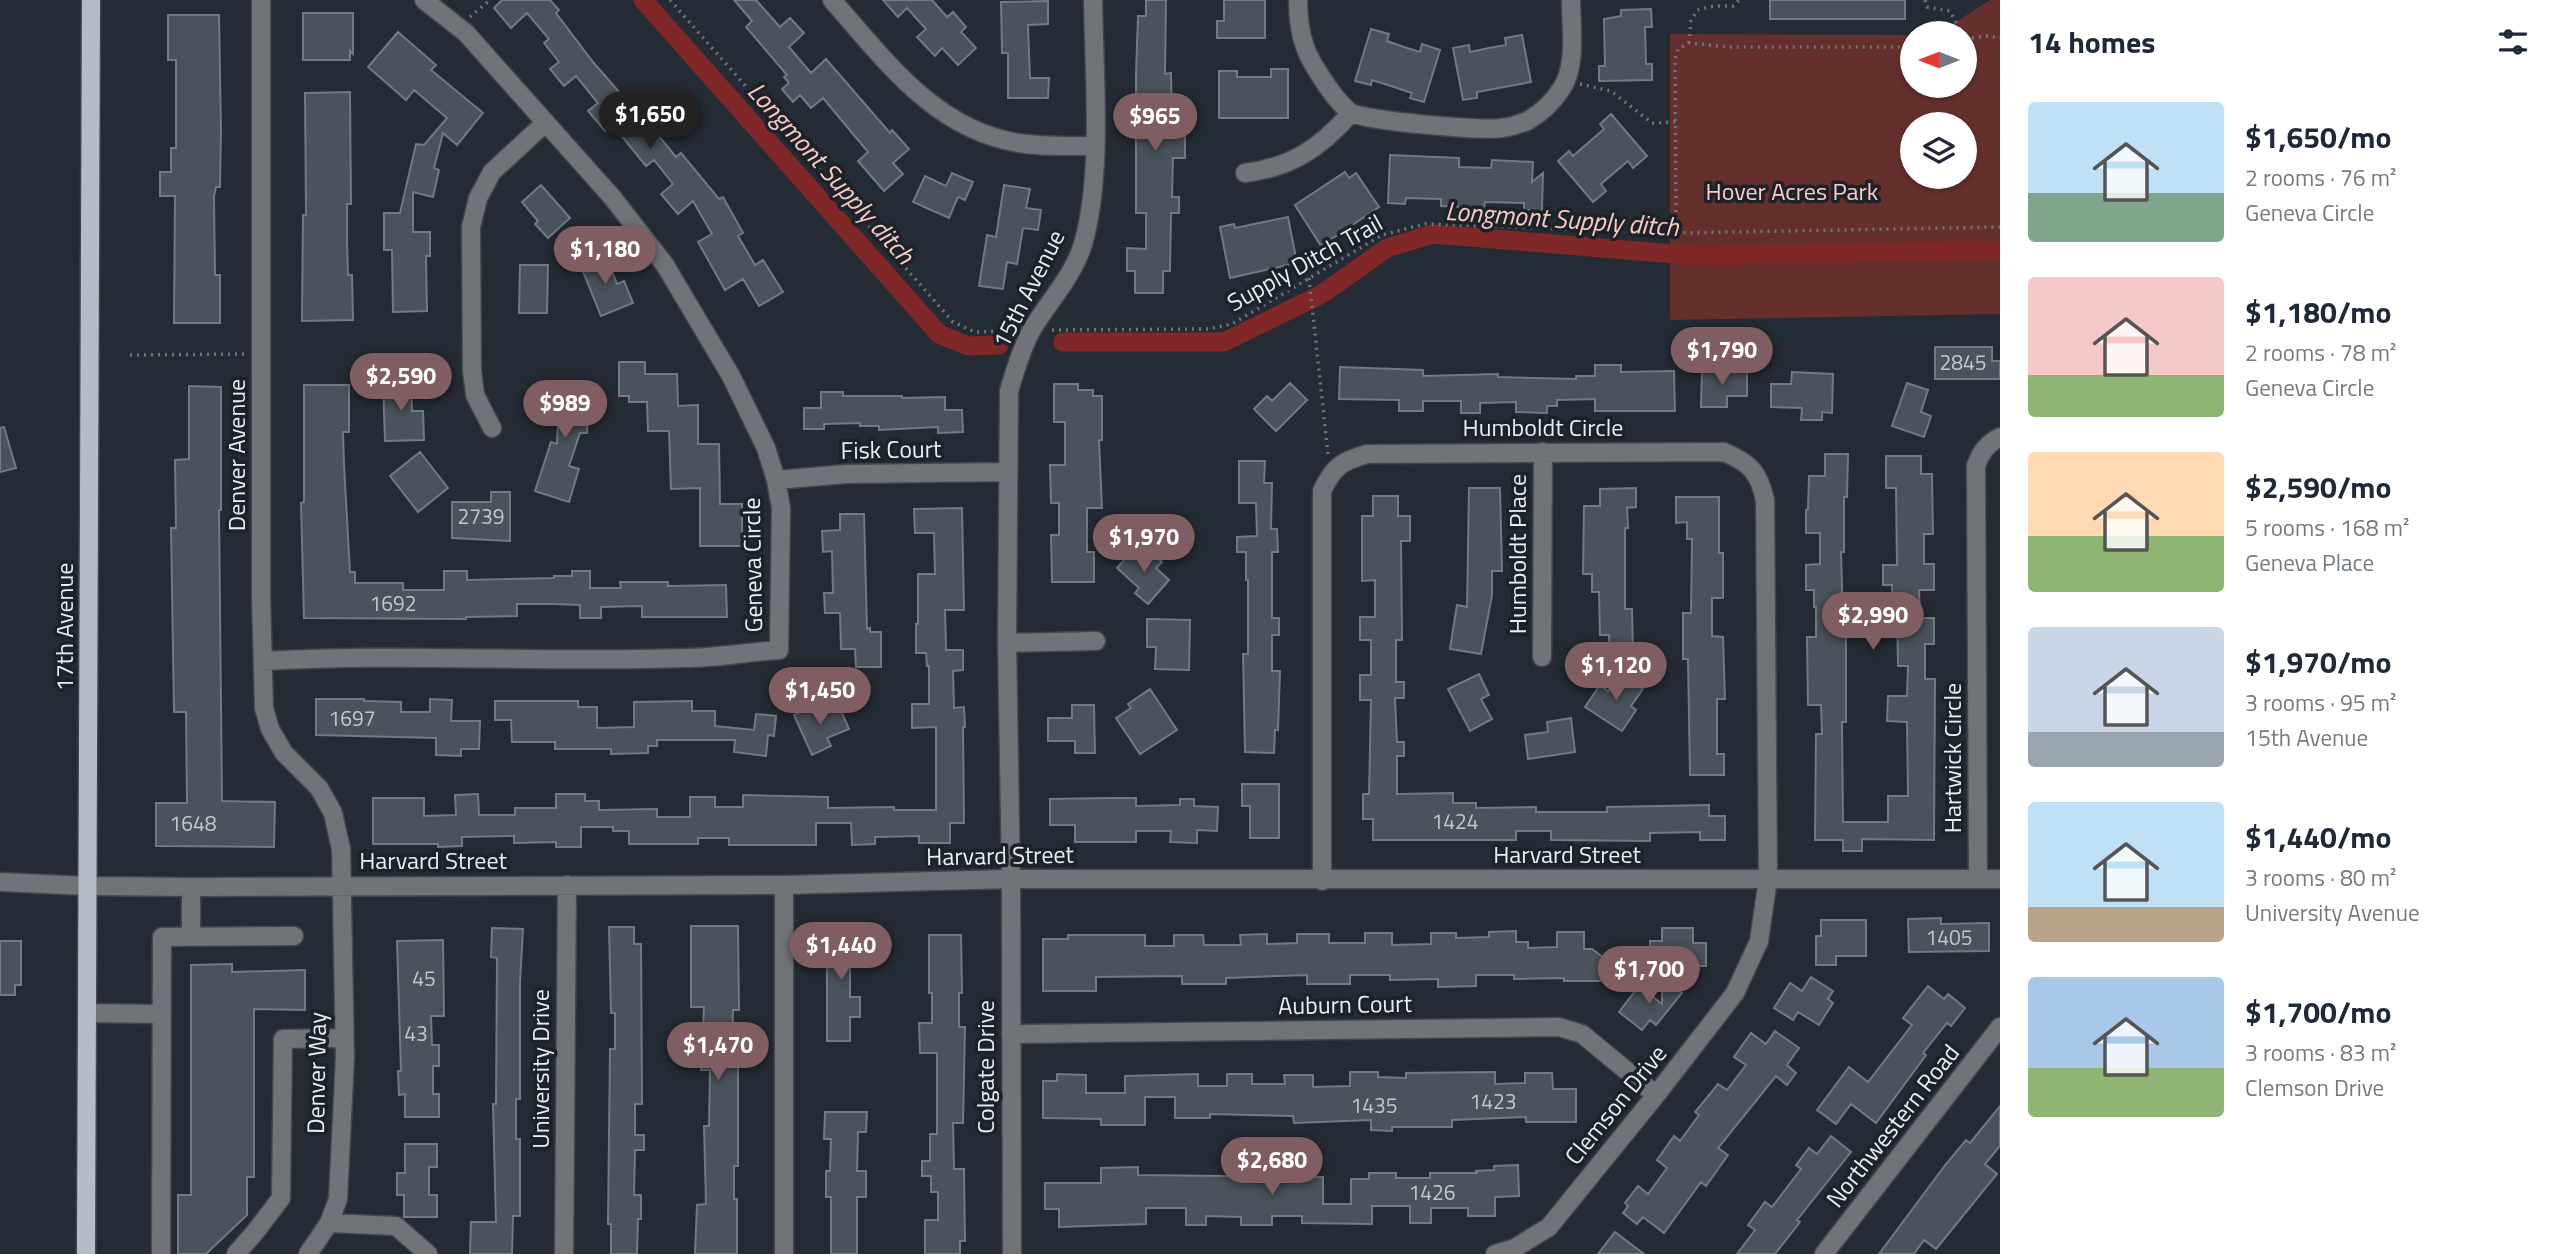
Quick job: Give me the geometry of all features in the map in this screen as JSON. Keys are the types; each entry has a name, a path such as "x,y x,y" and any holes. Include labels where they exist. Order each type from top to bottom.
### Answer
{"main road":[{"name":"17th Avenue","path":"86,1254 91,0"}],"street":[{"name":"Denver Avenue","path":"261,0 264,708 270,729 284,752 319,788 333,813 341,849 340,886"},
{"name":"Geneva Circle","path":"263,661 337,657 683,659 779,650 781,508 766,448 731,376 665,265 612,197 459,27 424,0"},
{"path":"832,0 910,88 942,114 979,132 1019,143 1094,146"},
{"name":"15th Avenue","path":"1011,879 1007,643 1009,391 1020,356 1032,331 1067,280 1082,246 1090,207 1094,146 1093,0"},
{"path":"1298,0 1305,48 1338,102 1357,117 1500,129 1526,122 1549,106 1565,80 1571,64 1571,0"},
{"path":"1245,173 1262,171 1297,159 1327,140 1351,113"},
{"path":"492,428 475,395 472,370 471,227 478,198 492,172 545,123"},
{"name":"Hartwick Circle","path":"1978,879 1976,466 1978,457 1990,442 2000,437"},
{"name":"Humboldt Place","path":"1542,452 1542,657"},
{"name":"Humboldt Circle","path":"1330,474 1347,459 1367,454 1724,452 1743,460 1751,467 1762,485 1766,500 1768,879"},
{"name":"Fisk Court","path":"776,480 846,474 1007,472"},
{"path":"1322,881 1322,491 1330,474"},
{"path":"1007,643 1096,641"},
{"name":"Harvard Street","path":"0,883 89,887 191,887 784,885 1011,879 1322,881 2000,878"},
{"name":"Colgate Drive","path":"1011,879 1012,1254"},
{"name":"Clemson Drive","path":"1495,1254 1515,1248 1549,1227 1656,1096 1744,978 1759,941 1768,879"},
{"name":"University Drive","path":"564,1254 567,885"},
{"path":"784,885 784,1254"},
{"name":"Denver Way","path":"308,1254 329,1223 338,1199 344,1038 340,886"},
{"path":"191,887 191,936"},
{"path":"161,1254 162,937 294,936"},
{"path":"88,1013 162,1014"},
{"name":"Auburn Court","path":"1011,1034 1559,1027 1582,1034 1656,1096"},
{"name":"Northwestern Road","path":"1824,1254 2000,1027"},
{"path":"236,1254 281,1198 283,1039 344,1038"},
{"path":"329,1223 396,1226 428,1254"}],"path":[{"path":"459,27 489,0"},
{"path":"670,0 953,322 975,332 1018,331"},
{"path":"1689,43 1691,21 1697,10 1733,6 1738,0"},
{"path":"1925,0 1927,7 1950,11 1955,21"},
{"path":"1978,37 2000,38"},
{"path":"1676,233 1675,59 1678,49 1689,43 1729,47 1900,47"},
{"path":"1565,80 1611,91 1652,122 1676,122"},
{"name":"Supply Ditch Trail","path":"1046,330 1209,329 1232,324 1382,235 1425,224 1676,233 2000,227"},
{"path":"1310,278 1330,474"},
{"path":"130,355 261,354"}],"green space":[{"name":"Hover Acres Park","path":"1990,0 2000,0 2000,314 1670,320 1670,34 1900,35 1900,98 1978,98 1978,21 1958,21"}],"building":[{"path":"502,0 550,0 559,10 556,13 593,62 639,115 641,114 676,157 681,153 719,199 723,197 743,233 738,236 755,265 763,260 783,292 759,306 743,279 725,290 698,242 712,234 693,201 678,214 661,194 673,184 654,160 646,166 612,124 605,131 588,111 598,103 576,76 564,86 550,69 559,62 544,43 549,39 527,13 511,28 494,8"},
{"path":"734,0 756,0 780,27 790,18 804,33 789,47 811,73 826,59 890,133 892,130 909,149 893,163 903,174 884,191 858,161 868,152 823,98 811,108 800,95 793,102 782,89 789,83 784,77 787,75 746,27 752,21"},
{"path":"883,0 932,0 947,17 953,12 966,27 961,32 976,48 958,65 942,48 935,56 917,37 926,29 907,8 898,17"},
{"path":"1146,0 1166,0 1165,74 1171,73 1172,130 1185,130 1185,158 1173,158 1172,197 1179,197 1179,213 1171,213 1170,271 1163,271 1163,293 1135,293 1135,271 1127,271 1127,248 1146,249 1146,213 1136,213 1136,130 1147,130 1146,98 1136,98 1136,74 1138,16 1146,16"},
{"path":"1224,0 1265,0 1265,38 1217,38 1217,21 1224,21"},
{"path":"1770,0 1905,0 1905,19 1770,19"},
{"path":"1048,1 1048,24 1028,25 1030,78 1049,78 1048,98 1008,98 1008,53 1002,53 1001,2"},
{"path":"1651,9 1652,27 1645,27 1646,64 1652,64 1652,80 1599,81 1599,66 1605,66 1604,19 1621,16 1621,10"},
{"path":"303,13 353,13 353,54 350,51 350,60 303,60"},
{"path":"168,15 219,15 220,187 216,187 214,196 215,275 220,275 220,323 174,323 175,196 160,196 160,172 171,172 171,148 176,148 176,60 168,60"},
{"path":"1371,29 1389,34 1387,41 1420,52 1422,44 1440,50 1424,102 1410,98 1412,93 1372,80 1371,85 1355,81"},
{"path":"398,32 436,65 431,70 483,113 457,145 443,133 434,168 439,170 433,197 413,192 413,232 430,232 430,256 426,256 427,311 393,312 392,250 384,250 384,213 400,213 416,144 424,145 447,118 414,90 406,100 368,67"},
{"path":"1522,35 1531,82 1477,92 1477,98 1463,100 1453,48 1469,45 1470,52 1506,45 1505,38"},
{"path":"1271,69 1288,69 1288,118 1219,118 1219,71 1237,71 1237,77 1271,77"},
{"path":"350,92 351,204 347,204 347,240 348,275 352,275 353,320 302,321 303,215 306,215 305,93"},
{"path":"1611,114 1647,156 1633,168 1628,161 1601,184 1606,191 1593,202 1558,161 1569,151 1573,156 1604,129 1600,124"},
{"path":"1390,155 1459,158 1459,167 1491,168 1492,160 1533,162 1532,182 1543,173 1542,211 1524,210 1524,203 1485,202 1484,208 1441,206 1441,199 1406,198 1405,204 1388,203"},
{"path":"1345,172 1349,178 1356,173 1379,207 1321,246 1295,205"},
{"path":"952,173 973,182 965,200 958,197 949,218 913,202 925,176 946,186"},
{"path":"541,185 570,218 548,238 535,224 538,221 522,202"},
{"path":"1004,185 1030,189 1026,208 1041,210 1038,230 1023,228 1017,264 1007,262 1003,289 979,286 987,235 996,237"},
{"path":"1288,217 1297,263 1230,278 1220,227 1234,224 1235,228"},
{"path":"605,253 617,284 624,281 633,303 601,316 580,264"},
{"path":"520,265 548,265 547,313 519,313"},
{"path":"1935,347 1992,347 1992,361 2000,361 2000,379 1935,379"},
{"path":"619,362 645,362 645,374 677,374 678,406 698,405 698,444 719,444 720,504 742,504 742,546 700,546 700,488 671,489 669,431 648,431 647,402 629,402 629,396 619,396"},
{"path":"1595,365 1621,365 1621,372 1674,371 1675,411 1595,411 1595,399 1557,400 1557,406 1547,406 1547,413 1516,412 1516,402 1480,403 1480,413 1461,413 1461,401 1423,401 1423,411 1399,411 1399,400 1339,399 1340,367 1423,370 1423,376 1498,374 1498,377 1576,379 1576,376 1595,376"},
{"path":"1702,371 1747,371 1747,396 1727,396 1727,407 1701,407"},
{"path":"1792,372 1833,374 1832,413 1822,412 1822,420 1801,420 1802,408 1771,407 1771,384 1791,384"},
{"path":"383,381 411,381 412,411 423,411 424,440 385,441"},
{"path":"555,381 590,382 587,433 580,433 569,466 579,469 569,502 535,491 551,442 557,444 559,400 554,400"},
{"path":"1290,383 1307,400 1276,431 1254,409 1267,396 1272,401"},
{"path":"1907,383 1928,390 1921,412 1931,416 1924,437 1892,426"},
{"path":"1054,384 1078,384 1078,390 1093,390 1093,396 1102,396 1102,440 1099,440 1102,508 1087,508 1087,552 1094,552 1094,582 1052,582 1051,535 1059,535 1059,503 1051,503 1050,465 1065,465 1065,422 1054,422"},
{"path":"304,385 349,385 349,432 343,432 344,465 350,572 355,572 355,583 403,583 403,590 444,590 444,571 467,571 467,580 554,578 572,576 572,571 590,571 590,588 621,588 620,582 668,582 668,586 726,585 727,617 642,617 642,606 601,607 601,618 580,618 580,605 517,604 517,616 466,619 304,618 301,503 304,502"},
{"path":"189,386 221,387 219,510 222,801 275,802 274,847 156,846 156,803 187,803 186,712 174,712 171,528 176,528 175,460 189,459"},
{"path":"821,392 843,392 843,396 945,397 945,410 962,410 963,432 938,433 938,427 879,430 879,426 860,426 860,423 824,424 824,429 804,429 804,408 821,408"},
{"path":"4,427 16,468 0,472 0,428"},
{"path":"420,452 448,488 418,512 390,476"},
{"path":"1825,454 1848,454 1847,497 1844,497 1844,552 1841,552 1843,625 1846,625 1846,722 1842,722 1843,822 1888,822 1888,796 1908,796 1907,722 1887,721 1888,696 1907,696 1908,666 1898,666 1897,611 1893,611 1892,585 1883,585 1883,565 1897,565 1896,488 1886,488 1886,456 1921,456 1921,474 1932,474 1933,534 1924,534 1924,564 1934,564 1934,590 1919,590 1920,618 1934,618 1934,644 1925,644 1925,679 1935,679 1934,840 1862,839 1862,851 1843,851 1843,840 1815,840 1816,734 1822,734 1821,705 1808,705 1807,637 1816,637 1816,607 1814,590 1806,590 1806,565 1820,564 1820,533 1806,533 1806,510 1809,476 1825,476"},
{"path":"1239,461 1265,461 1264,483 1272,483 1271,529 1277,529 1278,552 1272,552 1272,618 1279,618 1279,635 1272,635 1272,671 1280,671 1278,730 1275,730 1274,753 1245,752 1243,654 1248,654 1248,580 1246,552 1237,552 1237,537 1257,536 1256,503 1239,503"},
{"path":"1469,488 1500,488 1502,571 1492,571 1492,595 1481,654 1450,649 1457,605 1467,607"},
{"path":"1636,488 1636,507 1627,508 1628,528 1625,528 1625,609 1632,609 1633,654 1609,654 1609,635 1600,635 1599,592 1592,592 1592,574 1583,574 1584,506 1600,506 1600,489"},
{"path":"491,492 510,492 510,541 452,538 452,502 491,502"},
{"path":"1373,496 1398,496 1398,516 1410,516 1410,541 1401,541 1402,640 1396,640 1396,682 1404,682 1404,698 1395,698 1397,742 1404,742 1404,756 1397,756 1397,794 1453,793 1453,803 1476,803 1476,808 1536,807 1536,812 1607,812 1607,807 1709,805 1709,816 1725,816 1725,840 1700,840 1700,832 1650,833 1650,841 1551,840 1551,831 1516,831 1516,840 1373,840 1373,819 1363,819 1363,794 1369,794 1371,700 1360,700 1360,675 1371,675 1371,640 1360,640 1360,617 1375,617 1375,580 1362,581 1362,516 1373,516"},
{"path":"1676,497 1719,497 1719,553 1723,553 1723,598 1712,598 1712,636 1723,637 1725,699 1717,699 1717,754 1724,754 1724,775 1690,775 1688,659 1683,659 1683,613 1691,613 1692,539 1687,539 1687,522 1676,523"},
{"path":"962,508 964,610 945,610 946,650 963,650 963,670 953,671 954,708 964,707 965,727 964,823 950,823 950,843 919,843 919,836 875,837 875,844 852,845 851,823 816,823 816,845 729,845 729,838 698,838 698,844 629,844 629,831 613,831 613,827 581,827 581,847 556,847 556,842 514,843 514,836 462,837 462,846 373,844 373,798 424,798 424,816 456,815 455,795 478,794 479,815 515,815 515,808 556,808 556,794 585,794 585,801 599,801 599,810 657,809 657,817 690,817 690,797 715,797 715,807 743,807 743,795 828,797 828,808 894,807 894,810 936,810 936,727 912,728 912,704 929,704 929,666 926,653 916,653 916,624 918,574 935,574 934,533 915,533 914,509"},
{"path":"840,514 864,514 867,629 870,628 870,632 881,632 881,667 856,667 855,649 841,649 840,613 825,613 824,593 833,593 832,551 823,552 822,531 840,530"},
{"path":"1135,548 1141,554 1147,548 1162,562 1156,568 1169,580 1148,604 1135,593 1139,588 1117,568"},
{"path":"1147,619 1190,620 1189,670 1155,669 1156,647 1147,647"},
{"path":"1479,674 1489,695 1481,699 1492,719 1470,731 1448,689"},
{"path":"1620,674 1643,689 1631,706 1636,710 1622,731 1585,707 1600,685 1608,691"},
{"path":"1150,689 1177,730 1140,754 1116,718 1131,708 1128,704"},
{"path":"316,699 401,702 401,712 430,712 430,699 452,700 451,721 480,721 479,749 461,749 461,756 436,755 436,738 316,735"},
{"path":"495,701 578,701 578,707 597,707 597,728 634,727 634,702 692,701 692,711 715,711 715,726 754,730 756,714 776,716 774,736 768,735 766,756 734,752 735,740 657,740 657,746 648,746 648,753 611,754 611,749 555,749 555,742 512,742 511,720 495,720"},
{"path":"817,705 821,714 839,706 849,729 827,738 831,746 812,755 794,715"},
{"path":"1072,705 1094,705 1095,753 1075,753 1075,741 1048,741 1048,718 1072,718"},
{"path":"1571,718 1575,752 1528,759 1525,735 1548,732 1547,722"},
{"path":"1242,784 1279,784 1279,838 1250,838 1250,806 1242,806"},
{"path":"1136,798 1136,806 1180,805 1180,799 1194,799 1194,806 1218,807 1217,831 1197,830 1197,843 1170,842 1171,831 1136,831 1136,842 1075,842 1075,825 1050,825 1050,799"},
{"path":"1941,918 1941,924 1989,923 1989,951 1909,952 1908,919"},
{"path":"1821,920 1866,920 1866,956 1836,956 1836,965 1816,965 1816,936 1821,936"},
{"path":"827,925 859,925 859,945 850,945 850,997 860,997 860,1017 850,1017 850,1041 827,1041"},
{"path":"691,926 738,926 739,1010 733,1010 732,1049 738,1049 738,1166 734,1166 737,1254 695,1254 697,1205 706,1204 704,1126 709,1126 710,1070 701,1070 704,1007 691,1007"},
{"path":"609,927 634,927 634,944 641,944 642,1104 635,1104 635,1135 644,1135 644,1150 635,1150 634,1195 641,1195 637,1254 611,1254 611,1224 608,1224 610,1049 615,1049 615,1013 611,1013"},
{"path":"492,928 523,929 520,1099 516,1099 516,1139 520,1139 520,1216 513,1216 512,1254 470,1254 471,1222 496,1222 493,1104 496,1104 497,958 491,957"},
{"path":"1662,928 1693,928 1693,943 1706,943 1706,966 1662,966 1662,955 1650,955 1650,941 1662,941"},
{"path":"1516,931 1516,942 1528,942 1528,948 1557,947 1557,932 1584,932 1584,949 1592,949 1608,961 1608,981 1514,979 1514,975 1476,975 1476,986 1438,987 1438,979 1390,980 1390,975 1350,975 1350,984 1307,984 1307,975 1226,978 1226,984 1182,984 1182,976 1096,977 1096,991 1043,991 1043,939 1068,939 1068,935 1145,935 1145,946 1174,946 1174,935 1203,935 1204,945 1241,945 1240,935 1267,934 1267,944 1297,943 1297,934 1329,934 1329,943 1365,943 1365,933 1392,933 1392,945 1431,944 1431,933 1456,933 1456,938 1489,937 1489,932"},
{"path":"929,935 961,935 962,993 959,993 959,1027 965,1027 963,1123 953,1123 954,1169 964,1169 965,1241 960,1241 960,1254 925,1254 925,1220 938,1220 938,1192 931,1192 931,1176 922,1176 922,1161 930,1161 930,1134 937,1134 937,1053 920,1053 919,1023 932,1023"},
{"path":"443,940 444,1016 431,1016 432,1045 439,1045 439,1066 433,1066 433,1094 439,1094 439,1117 405,1117 405,1094 399,1095 398,1071 401,1071 397,941"},
{"path":"0,941 21,941 21,985 15,985 15,995 0,995"},
{"path":"232,964 232,972 305,970 305,1010 254,1009 254,1177 247,1177 247,1215 206,1254 178,1254 178,1195 191,1195 191,965"},
{"path":"1811,977 1833,991 1828,999 1833,1003 1819,1025 1798,1012 1793,1020 1774,1008 1790,983 1802,991"},
{"path":"1662,978 1682,993 1656,1025 1650,1020 1642,1030 1619,1012 1639,986 1662,1004"},
{"path":"1928,986 1944,999 1948,994 1965,1008 1951,1026 1947,1023 1923,1053 1926,1055 1876,1123 1851,1104 1836,1124 1817,1110 1849,1067 1868,1082 1912,1025 1903,1018"},
{"path":"1775,1031 1799,1048 1787,1065 1796,1073 1787,1085 1776,1076 1718,1148 1728,1155 1706,1186 1701,1182 1664,1233 1643,1217 1637,1224 1623,1213 1628,1206 1625,1203 1638,1186 1648,1194 1667,1168 1657,1160 1674,1136 1680,1141 1699,1115 1695,1112 1718,1084 1727,1090 1746,1065 1734,1057 1751,1033 1766,1044"},
{"path":"1350,1072 1378,1072 1378,1077 1406,1078 1406,1073 1495,1072 1495,1084 1525,1083 1525,1073 1552,1073 1553,1089 1576,1089 1576,1122 1526,1122 1526,1117 1452,1120 1452,1127 1392,1127 1392,1131 1371,1130 1371,1120 1294,1123 1293,1116 1210,1114 1210,1118 1175,1118 1175,1097 1145,1097 1145,1125 1101,1125 1101,1119 1043,1118 1043,1081 1057,1081 1057,1074 1086,1075 1086,1093 1125,1093 1125,1076 1198,1074 1198,1086 1227,1086 1227,1074 1252,1074 1252,1084 1285,1084 1284,1075 1313,1075 1313,1087 1350,1086"},
{"path":"2000,1106 2000,1146 1985,1164 1997,1174 1936,1249 1924,1240 1914,1254 1879,1254 1946,1164 1966,1140 1970,1143"},
{"path":"825,1112 867,1112 866,1132 858,1132 857,1171 866,1171 866,1197 857,1197 857,1254 831,1254 831,1197 826,1197 826,1171 830,1171 831,1139 824,1139"},
{"path":"1831,1136 1851,1152 1797,1220 1800,1222 1775,1254 1737,1254 1755,1230 1748,1225 1765,1202 1772,1207 1801,1169 1796,1165 1809,1148 1817,1154"},
{"path":"405,1144 437,1144 437,1167 429,1167 429,1195 437,1195 437,1217 404,1217 404,1195 397,1195 397,1173 405,1173"},
{"path":"1518,1165 1519,1196 1495,1197 1495,1216 1468,1216 1468,1208 1431,1208 1431,1223 1410,1223 1410,1206 1372,1206 1372,1224 1302,1223 1302,1216 1272,1216 1272,1225 1241,1225 1241,1217 1206,1216 1206,1225 1186,1225 1186,1208 1146,1208 1146,1224 1059,1227 1059,1209 1045,1209 1045,1183 1101,1183 1101,1168 1138,1167 1138,1175 1323,1177 1323,1204 1351,1204 1351,1179 1369,1179 1369,1173 1396,1173 1396,1178 1430,1178 1430,1173 1477,1173 1476,1171 1494,1170 1494,1166"},
{"path":"1615,1232 1644,1254 1598,1254"}],"waterway":[{"name":"Longmont Supply ditch","path":"643,0 939,334 968,346 999,345"},
{"name":"Longmont Supply ditch","path":"1063,342 1224,342 1322,294 1387,248 1433,234 1698,256 2000,250"}]}
